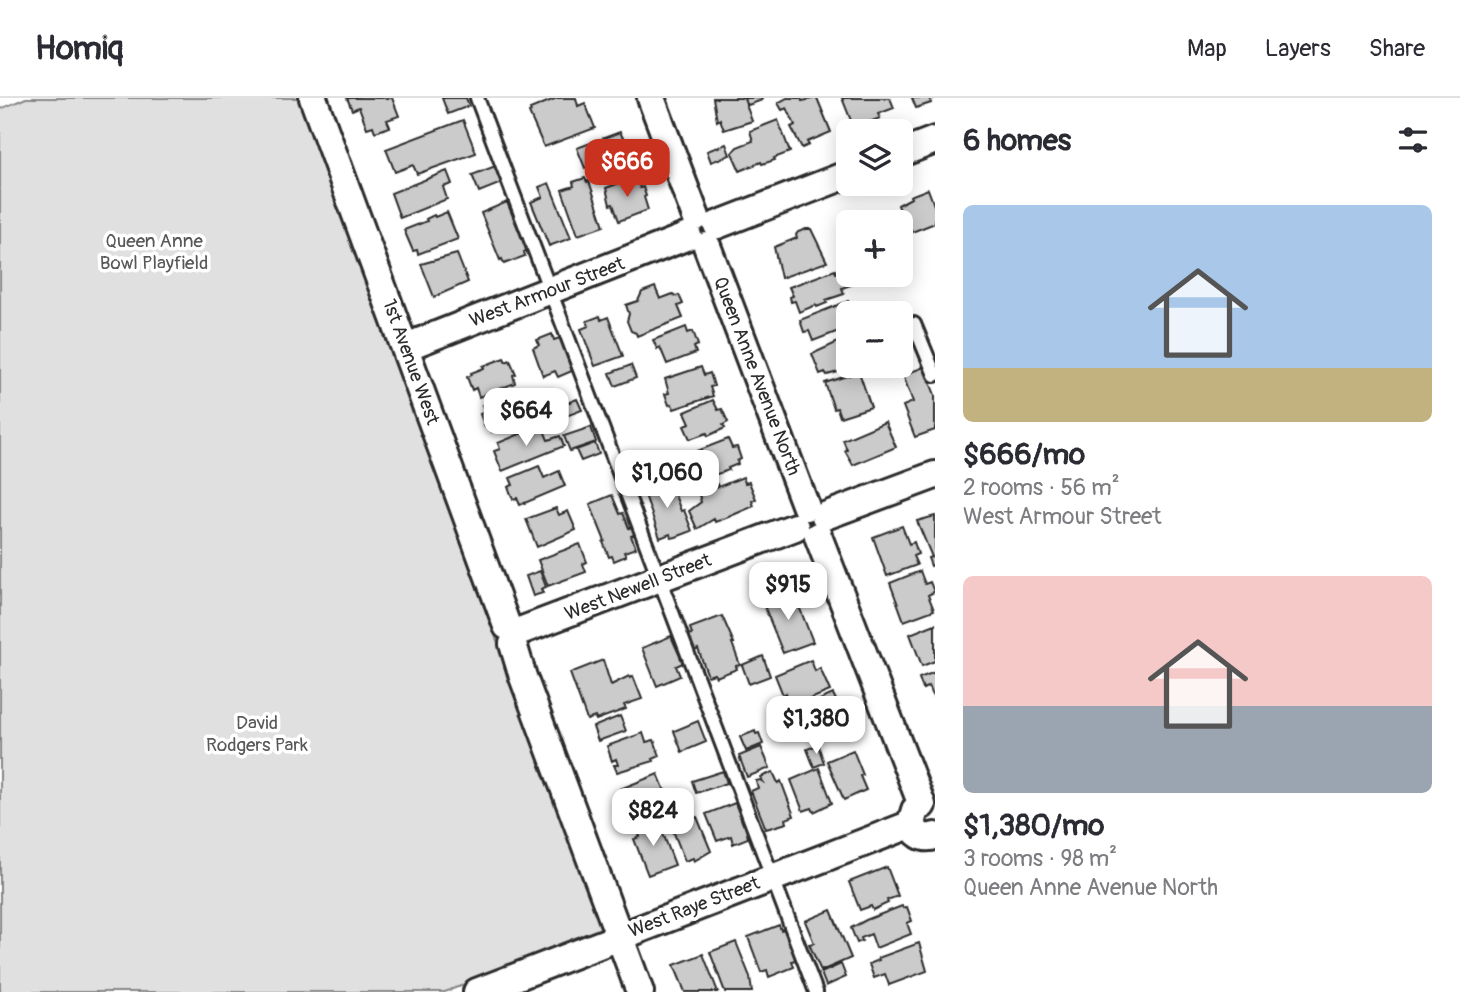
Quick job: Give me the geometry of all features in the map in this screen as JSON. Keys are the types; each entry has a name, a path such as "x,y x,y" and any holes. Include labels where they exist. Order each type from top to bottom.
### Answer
{"street":[{"name":"1st Avenue West","path":"313,98 514,634 523,677 640,992"},
{"name":"Queen Anne Avenue North","path":"651,98 811,522 929,824"},
{"path":"913,148 935,140"},
{"name":"West Armour Street","path":"406,347 836,179"},
{"name":"West Newell Street","path":"514,634 935,475"},
{"name":"West Raye Street","path":"477,992 772,876 929,824"}],"lane":[{"path":"477,98 816,992"},
{"path":"914,324 935,375"}],"green space":[{"name":"David Rodgers Park","path":"26,98 302,98 414,400 473,577 606,929 445,992 0,992 0,109"}],"building":[{"path":"347,98 392,98 399,116 387,120 390,127 375,132 373,126 367,128 359,107 352,110"},
{"path":"442,98 466,98 469,106 448,114"},
{"path":"557,98 576,98 578,106 585,103 595,128 544,147 529,113 530,109"},
{"path":"713,98 762,98 762,100 748,105 744,99 752,121 724,130 720,119 717,121"},
{"path":"787,98 801,98 802,101 817,98 831,132 807,142 809,145 802,148 791,127 795,125 787,108 782,110 778,103"},
{"path":"842,98 890,98 894,108 878,114 880,118 877,119 850,119"},
{"path":"912,98 935,98 930,100 931,103 916,108"},
{"path":"463,120 476,153 417,174 413,165 395,172 386,149"},
{"path":"778,120 790,152 774,158 775,160 762,164 761,162 740,171 732,153 737,147 753,141 750,131"},
{"path":"620,132 630,152 627,153 632,165 602,177 596,163 585,168 577,148"},
{"path":"726,144 730,155 711,162 707,151"},
{"path":"498,165 504,182 479,192 472,175"},
{"path":"447,171 452,184 443,187 447,199 400,218 391,193"},
{"path":"636,177 640,188 643,187 648,210 619,221 613,204 610,205 606,188"},
{"path":"585,178 589,181 604,226 578,235 562,190"},
{"path":"549,183 571,238 549,246 531,202 543,197 539,187"},
{"path":"928,189 935,208 935,223 913,232 913,210 900,210 898,205"},
{"path":"507,202 527,250 524,252 525,256 504,264 481,213"},
{"path":"447,212 458,239 418,254 417,250 413,251 404,230 427,221 426,219 434,215 435,217"},
{"path":"811,229 827,262 781,278 774,247 797,238 798,232"},
{"path":"457,254 468,282 434,297 421,264"},
{"path":"835,270 836,287 845,287 842,288 844,294 799,312 795,301 791,302 790,297 793,296 789,287"},
{"path":"655,287 660,299 673,294 679,295 683,304 678,306 683,318 637,336 631,331 627,321 629,314 626,305 638,301 642,292"},
{"path":"836,306 836,332 813,341 809,331 804,332 800,320"},
{"path":"600,316 601,320 608,317 623,356 595,366 581,329 589,326 587,321"},
{"path":"686,327 688,333 693,331 698,345 694,347 696,353 667,364 660,347 657,349 653,340"},
{"path":"552,334 554,340 560,338 572,371 558,377 555,371 543,376 533,348 539,345 537,340"},
{"path":"836,343 836,373 820,374 812,354"},
{"path":"504,358 506,362 510,360 516,374 513,375 515,383 479,397 476,388 472,390 467,377 484,368 483,366"},
{"path":"631,365 636,378 615,386 610,373"},
{"path":"701,367 704,375 710,373 714,386 710,387 713,396 674,409 672,404 669,405 665,394 669,393 665,379"},
{"path":"924,367 935,395 935,430 915,437 903,406 913,402 904,378 913,378 913,371"},
{"path":"840,378 861,378 871,407 840,417 837,408 834,409 825,383"},
{"path":"520,391 526,407 521,409 526,420 492,432 489,425 485,427 480,414 485,412 482,405"},
{"path":"577,399 582,410 558,419 554,408"},
{"path":"713,400 718,410 722,409 728,422 723,425 725,428 708,436 707,433 690,439 684,426 690,423 685,412"},
{"path":"885,422 896,447 853,465 845,451 847,450 843,440"},
{"path":"542,425 548,440 560,436 564,446 502,471 494,451 500,449 498,443"},
{"path":"591,427 596,442 570,451 564,436"},
{"path":"728,439 732,448 737,447 741,459 737,461 738,464 702,479 699,473 695,474 690,463 695,461 692,453"},
{"path":"595,443 599,454 581,461 576,450"},
{"path":"539,466 544,478 559,471 565,486 520,505 517,498 513,499 508,487 513,485 510,478"},
{"path":"743,477 745,483 749,482 756,499 752,501 754,506 715,522 714,519 697,529 689,511 701,502 701,491"},
{"path":"669,479 692,531 676,537 671,538 670,534 660,538 643,489"},
{"path":"612,495 620,514 623,513 629,528 633,526 636,534 631,536 636,548 624,552 626,556 614,561 612,556 609,557 590,504"},
{"path":"556,508 559,515 568,511 576,530 537,547 526,519"},
{"path":"935,516 935,567 931,566 928,558 932,557 917,521"},
{"path":"902,526 909,544 914,542 918,554 913,556 917,565 887,576 873,537"},
{"path":"580,544 587,562 583,564 586,572 548,586 538,560"},
{"path":"540,571 546,587 541,589 543,593 533,596 526,576"},
{"path":"920,571 925,584 930,582 934,592 928,595 934,610 904,621 890,583"},
{"path":"793,591 813,642 783,653 763,603"},
{"path":"722,616 740,665 736,666 737,669 716,677 714,674 708,676 698,649 694,651 688,635 692,634 690,628"},
{"path":"935,624 935,661 922,666 910,634"},
{"path":"671,636 683,663 676,666 680,676 657,686 642,648"},
{"path":"763,656 770,676 749,684 742,665"},
{"path":"603,660 611,685 633,676 642,699 624,705 626,709 596,720 595,717 587,720 570,673"},
{"path":"811,660 815,671 820,668 830,691 791,707 775,675"},
{"path":"935,672 935,701 929,686 923,689 919,678"},
{"path":"833,694 842,712 839,713 842,722 809,736 797,710"},
{"path":"620,716 626,731 598,741 593,727"},
{"path":"698,721 706,742 682,752 674,731"},
{"path":"755,731 756,734 759,733 763,744 746,751 740,737"},
{"path":"643,733 646,742 654,740 660,756 653,759 654,761 617,772 614,765 618,765 616,759 612,761 607,746"},
{"path":"818,745 824,763 814,767 807,749"},
{"path":"761,747 770,768 747,777 739,756"},
{"path":"853,750 866,790 844,800 827,761"},
{"path":"819,768 832,803 814,812 812,808 803,811 791,780"},
{"path":"723,771 727,783 696,793 692,781"},
{"path":"773,772 778,783 781,781 794,816 786,819 787,823 766,829 751,791 758,788 756,781 763,782 761,777"},
{"path":"658,774 668,798 632,813 620,789"},
{"path":"735,803 743,824 745,823 748,838 733,844 731,836 717,841 706,814"},
{"path":"668,809 674,824 662,829 656,814"},
{"path":"697,817 711,851 694,861 693,858 685,861 672,828"},
{"path":"655,819 675,865 648,875 634,839 640,837 636,826"},
{"path":"887,867 898,896 873,910 871,906 860,910 849,882"},
{"path":"902,906 907,907 912,921 907,923 911,934 876,948 871,934 857,943 851,928"},
{"path":"831,910 851,958 821,971 809,944 814,943 805,921"},
{"path":"779,925 781,930 786,928 798,959 792,961 794,967 769,977 767,970 761,972 748,937"},
{"path":"736,942 750,977 752,992 725,992 710,952"},
{"path":"919,943 927,971 889,985 885,974 874,978 869,964"},
{"path":"703,954 718,992 685,992 674,965"},
{"path":"841,964 846,977 826,986 821,973"}],"park label":[{"name":"Queen Anne Bowl Playfield","path":"154,252"}]}
